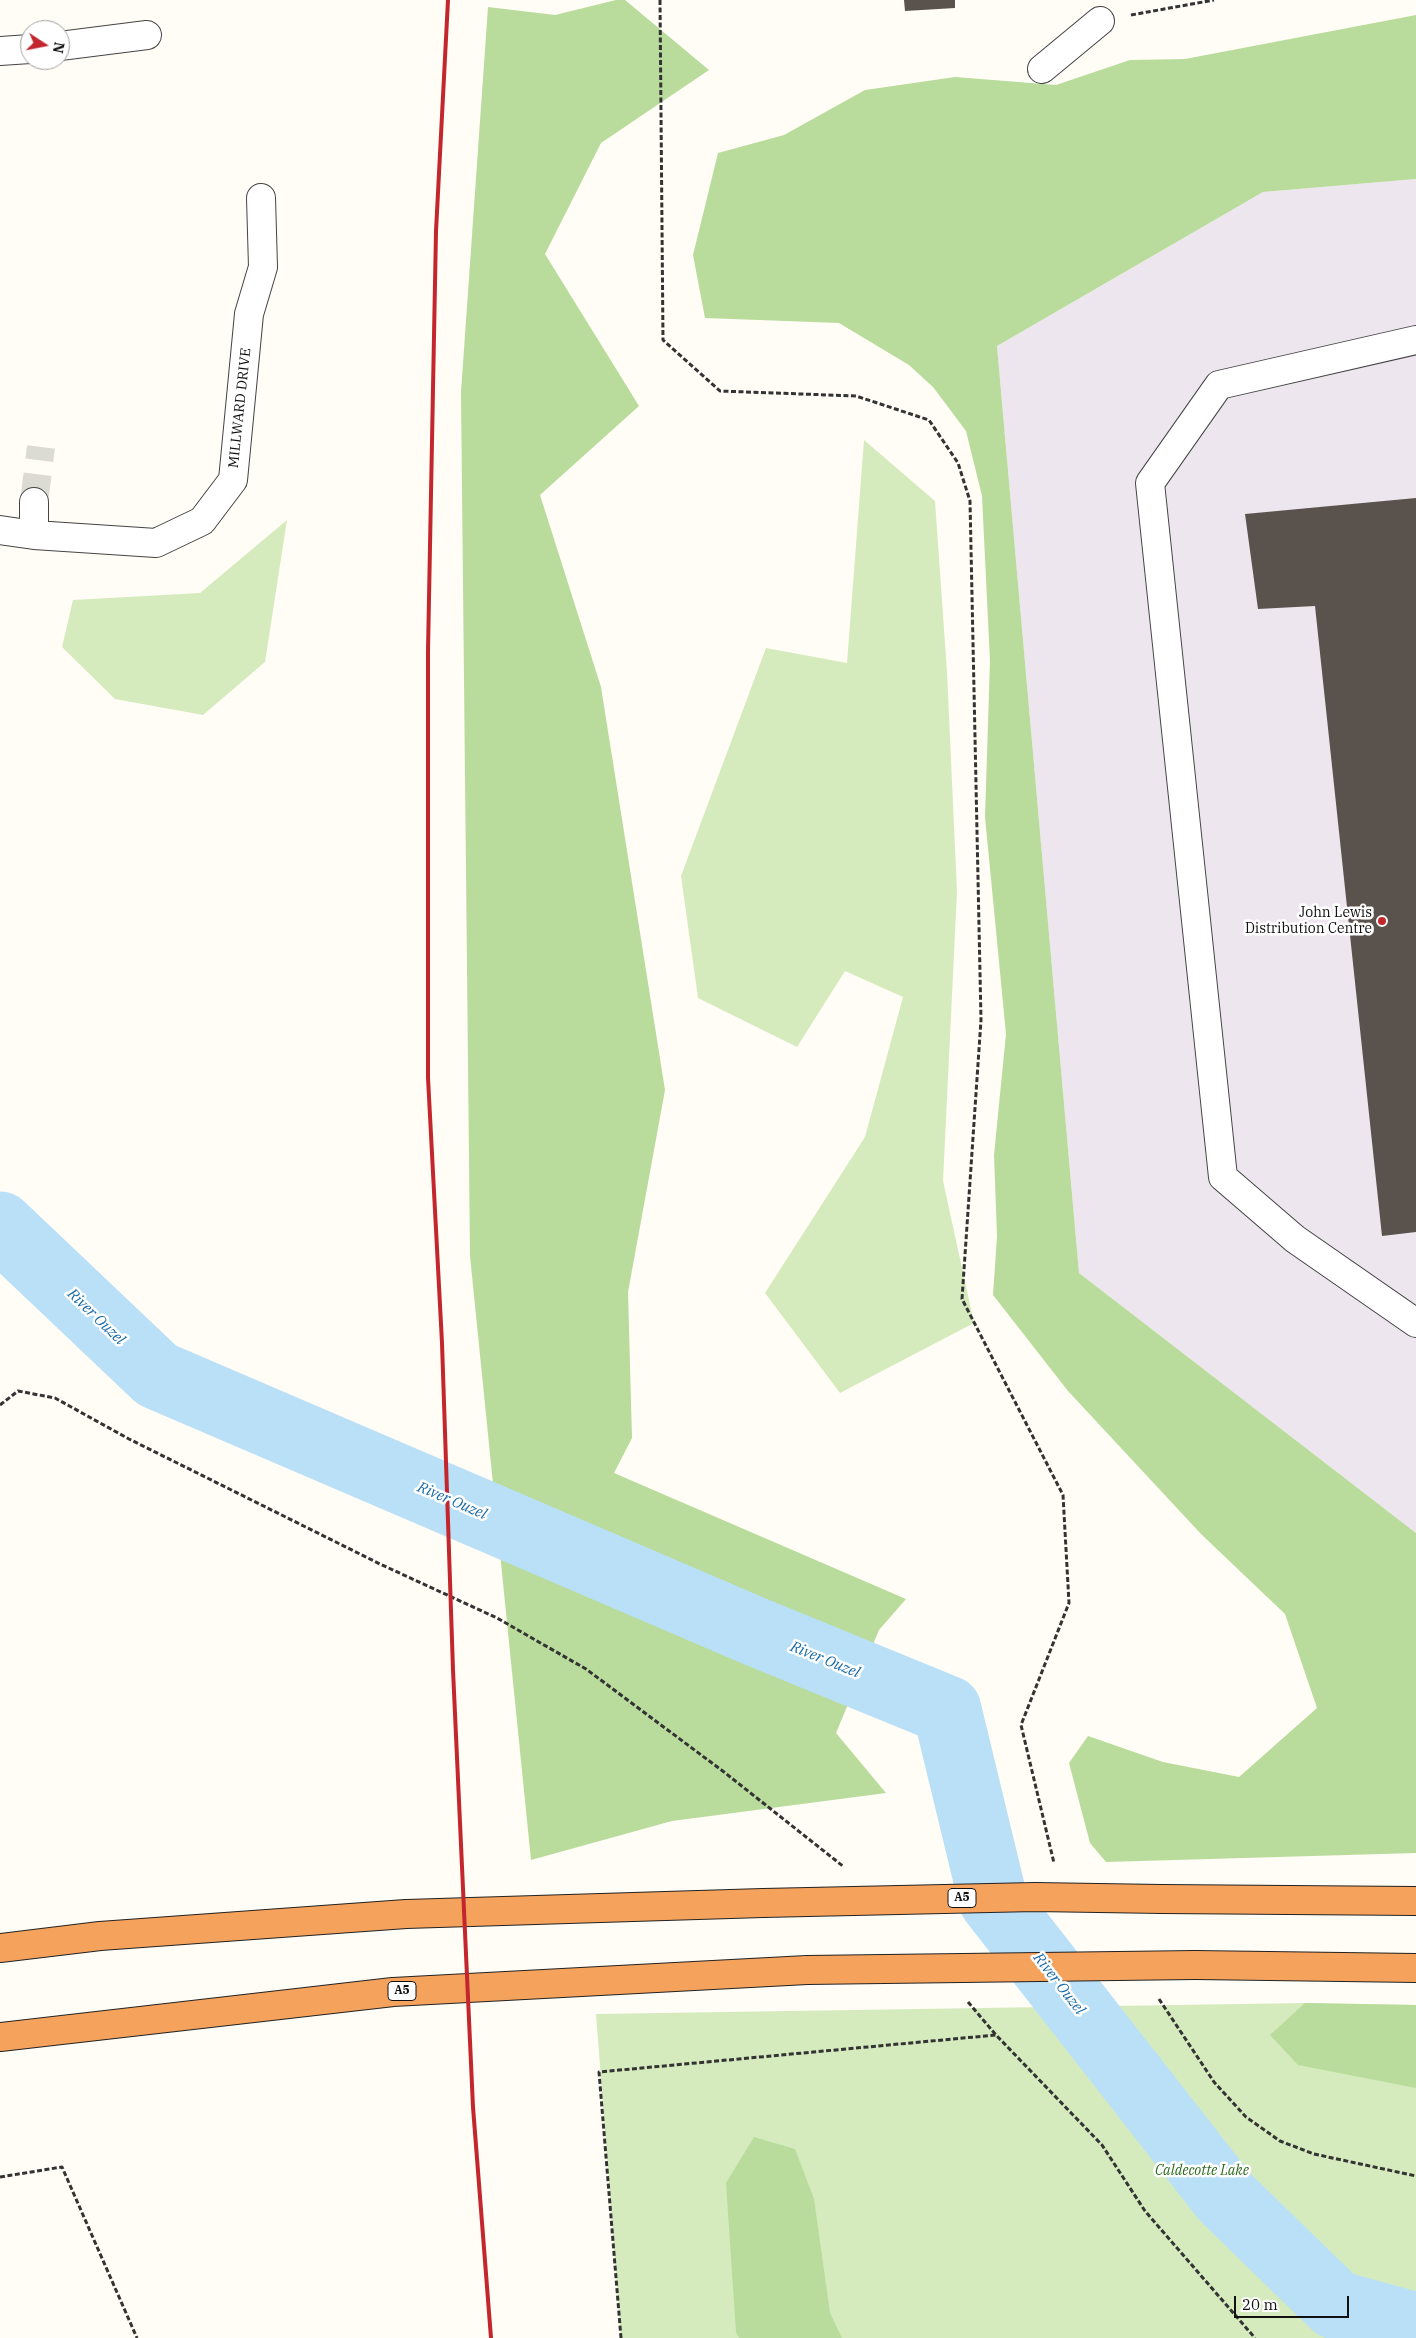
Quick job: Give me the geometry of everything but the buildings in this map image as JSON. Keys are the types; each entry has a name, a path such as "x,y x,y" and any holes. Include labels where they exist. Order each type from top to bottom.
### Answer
{"highway":[{"name":"A5","path":"0,1948 100,1936 406,1914 1035,1897 1416,1901"},
{"name":"A5","path":"0,2037 393,1992 807,1970 1195,1965 1416,1968"}],"street":[{"path":"1042,69 1100,21"},
{"path":"70,45 147,35"},
{"path":"0,51 20,50"},
{"name":"MILLWARD DRIVE","path":"0,530 34,535 156,543 202,521 233,480 249,314 263,267 261,198"},
{"path":"1416,340 1219,385 1150,483 1224,1178 1295,1239 1416,1323"},
{"path":"34,502 34,535"}],"path":[{"path":"660,0 664,340 720,391 856,396 929,420 958,463 970,501 981,1020 962,1299 1063,1495 1069,1603 1021,1726 1055,1866"},
{"path":"1100,21 1214,0"},
{"path":"0,1405 18,1391 56,1398 138,1444 380,1564 497,1618 586,1670 724,1772 845,1868"},
{"path":"1156,1994 1214,2082 1246,2117 1280,2140 1314,2154 1416,2176"},
{"path":"964,1998 996,2035 1102,2145 1146,2211 1255,2338"},
{"path":"621,2338 599,2072 996,2035"},
{"path":"0,2177 62,2167 137,2338"}],"shaded area":[{"path":"1416,179 1416,1533 1079,1273 997,346 1263,192"}],"green space":[{"path":"616,0 625,0 709,70 601,143 545,254 639,406 540,495 601,687 665,1090 628,1292 632,1438 614,1473 906,1599 879,1630 836,1733 886,1793 672,1821 531,1860 470,1256 461,392 488,7 555,15"},
{"path":"1416,15 1416,179 1263,192 997,346 1079,1273 1416,1533 1416,1853 1106,1862 1090,1843 1069,1763 1088,1736 1163,1762 1239,1777 1317,1708 1285,1614 1201,1534 1068,1391 993,1295 997,1236 994,1155 1006,1034 985,817 990,661 982,496 966,431 933,387 909,365 839,323 705,318 693,255 718,153 784,135 865,90 955,77 1056,85 1130,60 1185,59"},
{"path":"864,440 935,501 947,672 957,892 943,1181 974,1323 840,1393 765,1293 865,1137 903,997 845,971 797,1047 698,998 681,876 766,648 847,663"},
{"path":"287,520 265,662 203,715 115,699 62,647 73,600 200,593"},
{"name":"Caldecotte Lake","path":"1305,2003 1416,2005 1416,2338 621,2338 596,2014"},
{"path":"1305,2003 1416,2005 1416,2088 1298,2065 1270,2035"},
{"path":"754,2137 795,2149 814,2199 830,2313 842,2338 739,2338 736,2332 726,2183"}],"waterway":[{"name":"River Ouzel","path":"0,1226 157,1375 754,1631 947,1710 993,1900 1225,2197 1336,2305 1416,2327"}],"tunnel":[{"path":"34,502 41,447"}],"railway":[{"path":"448,0 436,231 428,651 428,1078 442,1343 453,1670 473,2107 491,2338"}],"place":[{"name":"John Lewis Distribution Centre","path":"1382,921"}]}
